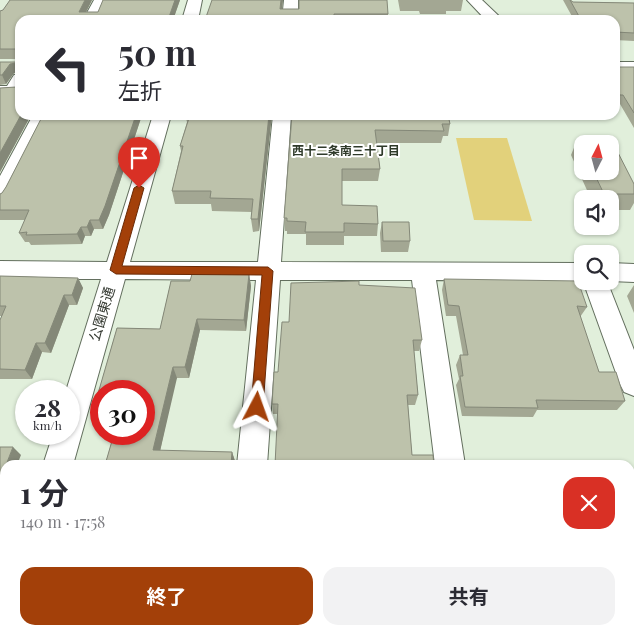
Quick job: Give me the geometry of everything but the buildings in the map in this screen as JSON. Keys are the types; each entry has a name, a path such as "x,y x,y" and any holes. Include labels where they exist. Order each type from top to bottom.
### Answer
{"street":[{"path":"94,15 101,0"},
{"path":"191,15 195,0"},
{"path":"290,15 291,0"},
{"path":"474,0 490,15"},
{"path":"620,67 634,67"},
{"path":"0,90 13,91 15,83"},
{"path":"0,196 39,120"},
{"name":"公園東通","path":"80,390 161,120"},
{"path":"252,460 282,120"},
{"path":"0,270 574,272"},
{"path":"423,271 449,460"},
{"path":"619,272 634,272"},
{"path":"598,290 634,384"},
{"path":"59,460 64,445"}],"shaded area":[{"path":"456,138 507,138 532,221 474,220"}],"district":[{"name":"西十二条南三十丁目","path":"346,151"}],"route":[{"path":"139,188 122,242 116,270 268,271 257,407"}]}
